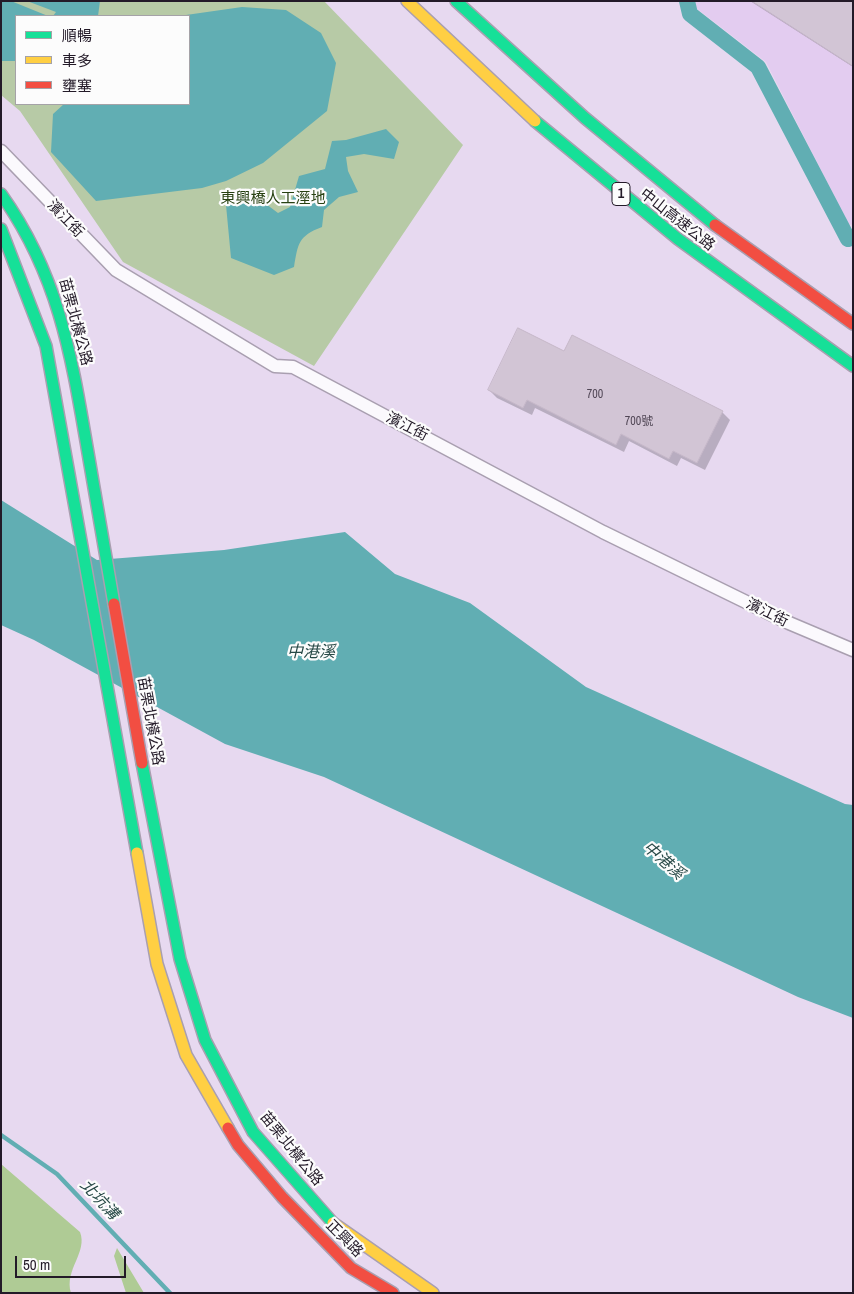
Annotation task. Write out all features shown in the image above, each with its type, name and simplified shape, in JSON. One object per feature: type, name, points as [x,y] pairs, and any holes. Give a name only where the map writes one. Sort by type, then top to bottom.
[{"type":"main road","name":"中山高速公路","points":[[407,1],[504,95],[600,178],[763,305],[853,366]]},
{"type":"main road","name":"中山高速公路","points":[[456,1],[543,82],[628,156],[720,230],[853,324]]},
{"type":"main road","name":"苗栗北橫公路","points":[[1,194],[16,215],[50,282],[71,355],[144,773],[178,950],[205,1040],[253,1132],[334,1225]]},
{"type":"main road","name":"正興路","points":[[1,229],[46,346],[157,964],[186,1055],[238,1145],[282,1197],[351,1268],[392,1293]]},
{"type":"main road","name":"正興路","points":[[334,1225],[425,1289],[434,1293]]},
{"type":"street","name":"濱江街","points":[[1,151],[116,270],[275,366],[292,367],[603,532],[789,623],[853,650]]},
{"type":"shaded area","points":[[691,1],[853,1],[853,224],[849,225],[766,62],[691,4]]},
{"type":"shaded area","points":[[1,1164],[80,1232],[82,1239],[81,1247],[71,1277],[71,1293],[1,1293]]},
{"type":"shaded area","points":[[117,1248],[144,1293],[126,1293],[114,1256]]},
{"type":"green space","name":"東興橋人工溼地","points":[[1,1],[324,1],[463,145],[314,366],[123,262],[20,111],[1,95]]},
{"type":"water","points":[[1,1],[11,1],[46,15],[15,15],[15,61],[1,61]]},
{"type":"water","points":[[27,1],[100,1],[98,15],[54,15],[56,12]]},
{"type":"water","points":[[242,7],[286,10],[321,33],[336,63],[327,111],[263,163],[226,181],[202,188],[96,201],[51,152],[53,114],[63,105],[190,105],[190,15],[186,15]]},
{"type":"water","points":[[386,129],[399,142],[394,159],[364,154],[346,157],[348,171],[358,192],[339,197],[324,210],[322,227],[308,234],[300,242],[294,267],[274,275],[231,258],[226,205],[254,195],[278,213],[290,207],[299,176],[325,169],[332,141],[346,140]]},
{"type":"water","name":"中港溪","points":[[1,500],[97,560],[224,550],[345,532],[395,574],[470,603],[586,687],[845,804],[853,805],[853,1018],[798,997],[324,777],[225,744],[34,640],[1,625]]},
{"type":"building","points":[[752,1],[853,1],[853,66]]},
{"type":"building","points":[[518,328],[564,351],[572,335],[723,411],[697,463],[673,451],[669,459],[621,434],[616,445],[527,400],[523,408],[488,390]]},
{"type":"waterway","points":[[687,1],[690,14],[758,67],[848,239],[853,237]]},
{"type":"waterway","name":"北坑溝","points":[[1,1135],[57,1174],[170,1293]]},
{"type":"traffic: fast","points":[[456,1],[585,118],[715,225]]},
{"type":"traffic: fast","points":[[535,121],[678,239],[853,366]]},
{"type":"traffic: fast","points":[[1,194],[36,254],[49,284],[68,347],[114,604]]},
{"type":"traffic: fast","points":[[1,229],[46,346],[137,853]]},
{"type":"traffic: fast","points":[[142,763],[180,959],[205,1040],[253,1132],[333,1223]]},
{"type":"traffic: slow","points":[[407,1],[535,121]]},
{"type":"traffic: slow","points":[[137,853],[157,964],[186,1055],[228,1128]]},
{"type":"traffic: slow","points":[[333,1223],[433,1293]]},
{"type":"traffic: jam","points":[[715,225],[853,324]]},
{"type":"traffic: jam","points":[[114,604],[142,763]]},
{"type":"traffic: jam","points":[[228,1128],[238,1145],[282,1197],[351,1268],[393,1293]]}]
